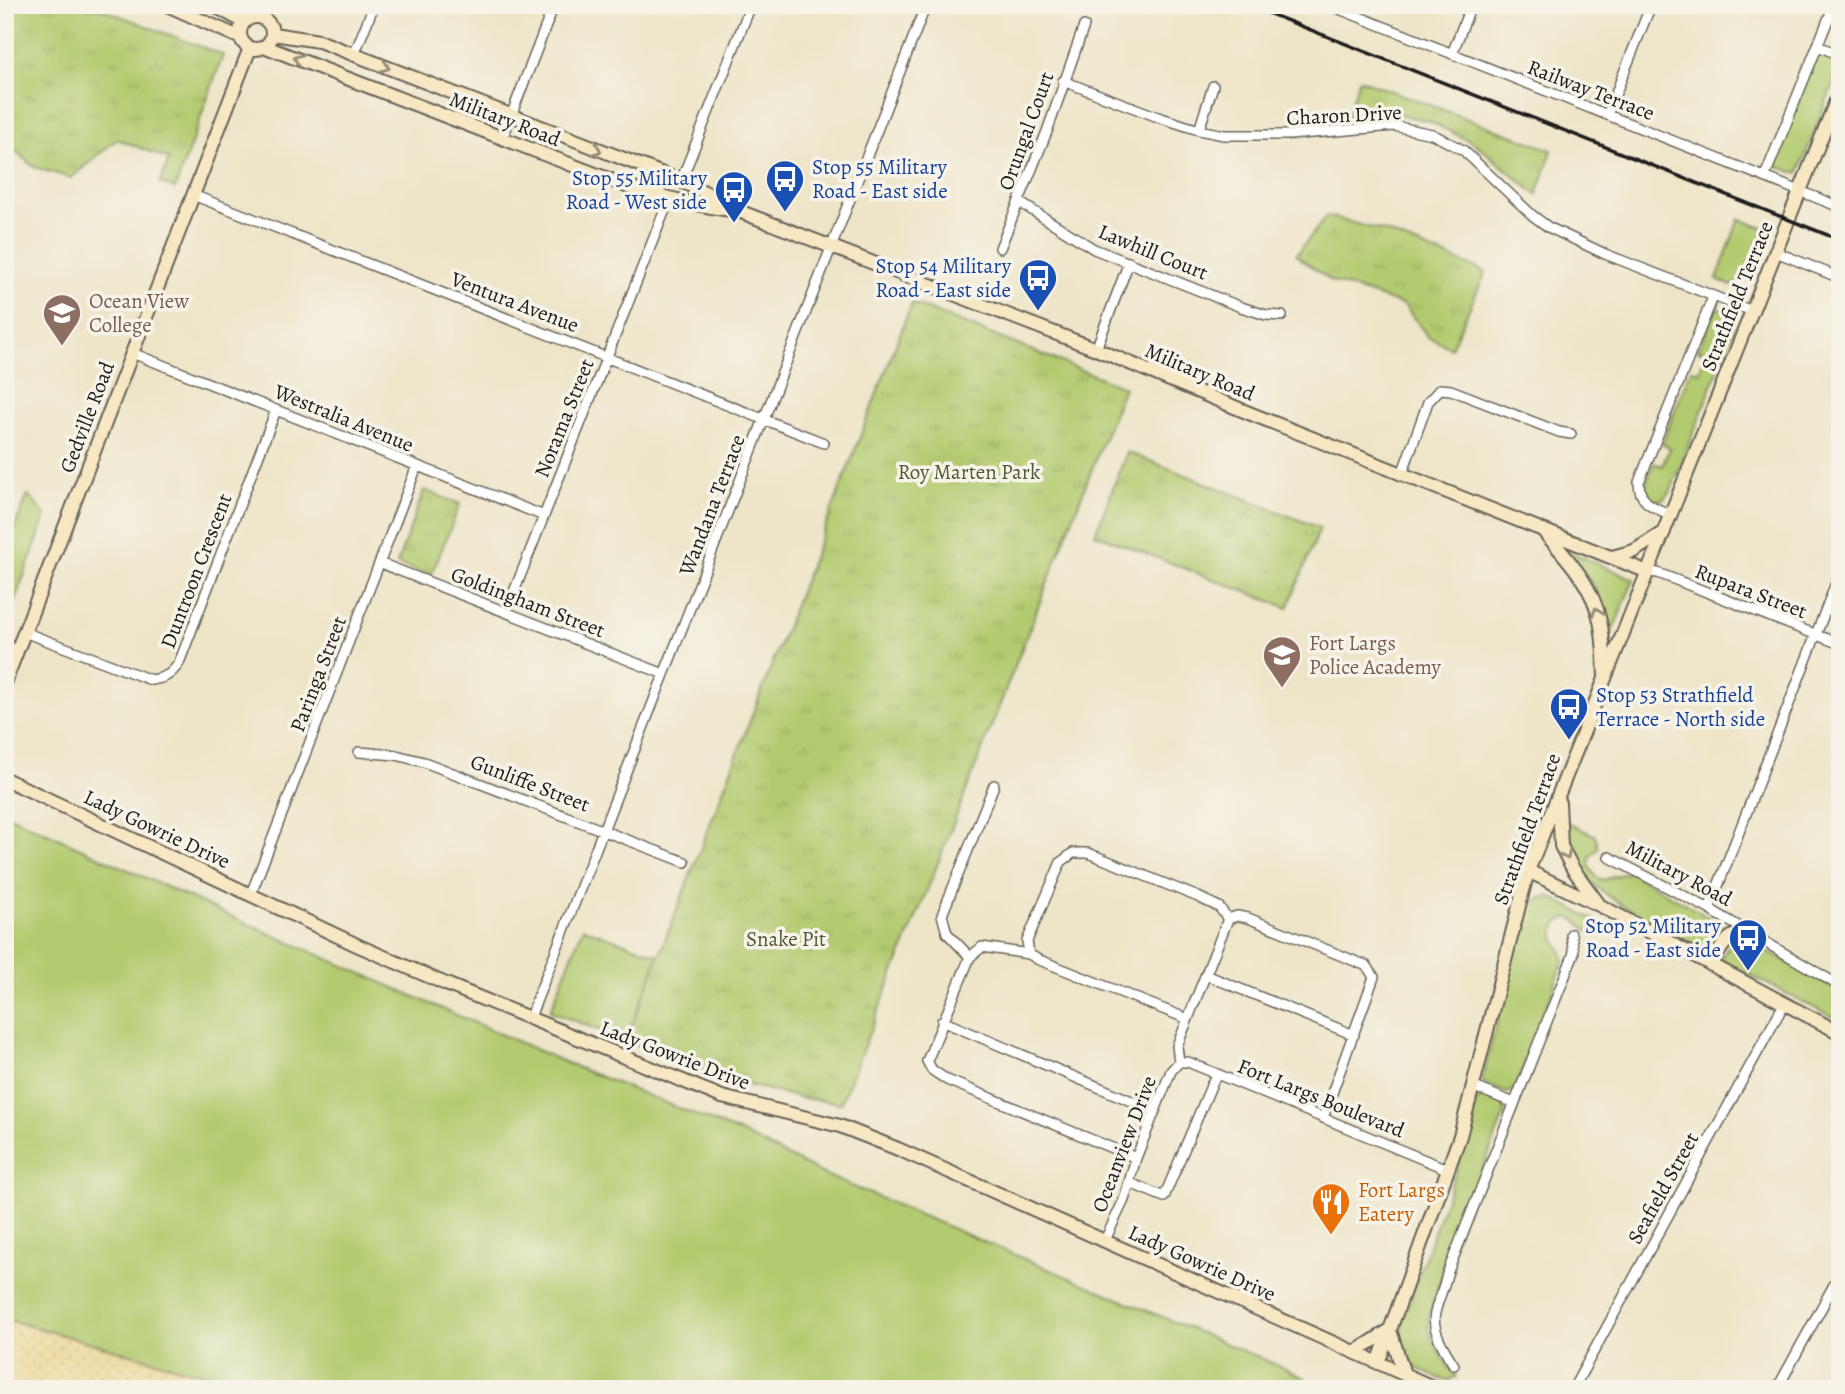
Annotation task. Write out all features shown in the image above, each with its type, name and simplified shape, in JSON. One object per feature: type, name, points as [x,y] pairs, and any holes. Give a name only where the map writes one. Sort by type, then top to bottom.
[{"type":"main road","points":[[167,5],[240,38],[250,48],[261,49],[266,47],[273,34],[264,11],[244,22],[240,38]]},
{"type":"main road","points":[[213,5],[244,22]]},
{"type":"main road","name":"Military Road","points":[[273,34],[319,41],[681,181],[736,210],[1096,349],[1248,413],[1648,572]]},
{"type":"main road","name":"Military Road","points":[[266,47],[642,192],[711,208],[736,210]]},
{"type":"main road","name":"Gedville Road","points":[[5,681],[250,48]]},
{"type":"main road","name":"Strathfield Terrace","points":[[1378,1363],[1460,1136],[1528,871],[1840,91]]},
{"type":"main road","points":[[1541,529],[1576,570],[1594,603],[1601,621],[1605,680]]},
{"type":"main road","points":[[1612,557],[1634,551],[1664,532]]},
{"type":"main road","name":"Lady Gowrie Drive","points":[[5,779],[359,946],[722,1097],[840,1126],[898,1149],[1437,1389]]},
{"type":"main road","points":[[1559,796],[1561,846],[1573,869],[1599,905]]},
{"type":"main road","points":[[1528,871],[1599,905],[1840,1033]]},
{"type":"main road","points":[[1711,965],[1723,944],[1731,937],[1741,933],[1752,935]]},
{"type":"main road","points":[[1355,1352],[1390,1330],[1404,1374]]},
{"type":"street","points":[[354,55],[374,5]]},
{"type":"street","points":[[502,139],[554,5]]},
{"type":"street","points":[[681,181],[751,5]]},
{"type":"street","name":"Wandana Terrace","points":[[530,1017],[926,5]]},
{"type":"street","name":"Railway Terrace","points":[[1329,5],[1840,208]]},
{"type":"street","points":[[1452,54],[1471,5]]},
{"type":"street","points":[[1607,115],[1651,5]]},
{"type":"street","points":[[1765,176],[1834,5]]},
{"type":"street","name":"Orungal Court","points":[[1000,248],[1048,129],[1084,26]]},
{"type":"street","points":[[1818,46],[1840,55]]},
{"type":"street","name":"Charon Drive","points":[[1063,81],[1199,130],[1244,137],[1394,126],[1423,131],[1463,150],[1548,227],[1605,254],[1752,311]]},
{"type":"street","points":[[1199,130],[1213,86]]},
{"type":"street","name":"Ventura Avenue","points":[[193,195],[824,443]]},
{"type":"street","name":"Norama Street","points":[[506,612],[670,197]]},
{"type":"street","name":"Lawhill Court","points":[[1019,202],[1094,249],[1241,307],[1266,315],[1282,316]]},
{"type":"street","points":[[1776,252],[1840,278]]},
{"type":"street","points":[[1096,349],[1129,262]]},
{"type":"street","name":"Strathfield Terrace","points":[[1671,515],[1644,502],[1639,492],[1639,482],[1713,297]]},
{"type":"street","name":"Westralia Avenue","points":[[132,353],[544,516]]},
{"type":"street","points":[[1402,474],[1428,402],[1440,389],[1451,390],[1559,432],[1571,433]]},
{"type":"street","name":"Duntroon Crescent","points":[[24,632],[151,680],[164,678],[173,672],[179,663],[276,410]]},
{"type":"street","name":"Paringa Street","points":[[251,894],[417,466]]},
{"type":"street","name":"Goldingham Street","points":[[380,563],[664,674]]},
{"type":"street","name":"Rupara Street","points":[[1648,572],[1661,574],[1840,644]]},
{"type":"street","points":[[1709,909],[1840,573]]},
{"type":"street","name":"Gunliffe Street","points":[[359,752],[397,755],[424,762],[685,862]]},
{"type":"street","points":[[970,957],[947,933],[942,915],[994,785]]},
{"type":"street","points":[[1029,954],[1027,941],[1061,862],[1073,853],[1088,853],[1198,897],[1219,907],[1228,919]]},
{"type":"street","name":"Military Road","points":[[1609,857],[1709,909],[1840,986]]},
{"type":"street","points":[[1228,919],[1237,916],[1248,918],[1367,966],[1374,977],[1323,1118]]},
{"type":"street","points":[[1179,1062],[1177,1045],[1228,919]]},
{"type":"street","points":[[1454,1365],[1436,1330],[1434,1315],[1447,1274],[1574,953],[1571,934]]},
{"type":"street","points":[[1136,1158],[947,1080],[932,1070],[927,1060],[970,957],[982,947],[1029,954],[1188,1019]]},
{"type":"street","points":[[1206,975],[1354,1035]]},
{"type":"street","name":"Seafield Street","points":[[1573,1389],[1784,1004]]},
{"type":"street","points":[[942,1021],[1155,1111]]},
{"type":"street","name":"Oceanview Drive","points":[[1105,1241],[1130,1183],[1136,1158],[1171,1071],[1179,1062]]},
{"type":"street","name":"Fort Largs Boulevard","points":[[1179,1062],[1188,1062],[1449,1170]]},
{"type":"street","points":[[1130,1183],[1164,1197],[1216,1074]]},
{"type":"street","points":[[1472,1086],[1514,1103]]},
{"type":"street","points":[[1777,1389],[1840,1274]]},
{"type":"green space","points":[[5,5],[91,5],[223,55],[175,189],[160,183],[169,159],[117,139],[71,178],[34,167],[5,142]]},
{"type":"green space","points":[[1815,53],[1840,62],[1840,66],[1798,174],[1771,164]]},
{"type":"green space","points":[[1359,79],[1552,150],[1537,195],[1476,144],[1429,121],[1384,111],[1347,118]]},
{"type":"green space","points":[[1327,216],[1383,231],[1486,272],[1451,348],[1428,337],[1404,305],[1331,281],[1296,255]]},
{"type":"green space","points":[[1739,219],[1772,231],[1756,274],[1731,286],[1717,279]]},
{"type":"green space","name":"Roy Marten Park","points":[[912,303],[1124,387],[841,1103],[801,1098],[720,1078],[626,1041]]},
{"type":"green space","points":[[1717,308],[1732,314],[1734,329],[1670,493],[1662,500],[1652,501],[1644,494],[1644,487],[1654,463],[1662,466],[1670,448],[1662,444],[1691,369],[1699,372],[1706,354],[1698,350]]},
{"type":"green space","points":[[1127,452],[1320,528],[1288,608],[1095,534]]},
{"type":"green space","points":[[424,490],[460,504],[431,576],[397,564]]},
{"type":"green space","points":[[28,495],[46,516],[5,627],[5,551]]},
{"type":"green space","points":[[1563,549],[1634,579],[1608,642],[1596,590]]},
{"type":"green space","points":[[5,814],[232,917],[571,1065],[743,1134],[825,1175],[1281,1367],[1305,1378],[1303,1389],[255,1389],[5,1319]]},
{"type":"green space","points":[[1563,820],[1596,836],[1598,848],[1590,857],[1589,866],[1597,878],[1603,880],[1629,872],[1731,930],[1707,952],[1624,906],[1603,892],[1571,860],[1563,839]]},
{"type":"green space","points":[[1550,897],[1597,921],[1592,934],[1571,918],[1556,925],[1555,935],[1564,961],[1514,1090],[1507,1093],[1485,1084],[1482,1079],[1525,913],[1532,902]]},
{"type":"green space","points":[[583,928],[659,955],[626,1041],[550,1011]]},
{"type":"green space","points":[[1738,940],[1752,942],[1840,992],[1840,1016],[1832,1017],[1723,961],[1722,957],[1730,943]]},
{"type":"green space","points":[[1482,1096],[1503,1103],[1505,1113],[1443,1268],[1429,1317],[1433,1341],[1456,1377],[1446,1381],[1408,1362],[1402,1347],[1402,1321],[1455,1174],[1477,1101]]},
{"type":"sand","points":[[5,1319],[255,1389],[5,1389]]},
{"type":"railway","points":[[1248,5],[1840,240]]},
{"type":"place","name":"Stop 55 Military Road - East side","points":[[785,213]]},
{"type":"place","name":"Stop 55 Military Road - West side","points":[[734,224]]},
{"type":"place","name":"Stop 54 Military Road - East side","points":[[1038,312]]},
{"type":"place","name":"Ocean View College","points":[[62,347]]},
{"type":"place","name":"Fort Largs Police Academy","points":[[1282,689]]},
{"type":"place","name":"Stop 53 Strathfield Terrace - North side","points":[[1569,741]]},
{"type":"place","name":"Stop 52 Military Road - East side","points":[[1748,972]]},
{"type":"place","name":"Fort Largs Eatery","points":[[1331,1236]]},
{"type":"park label","name":"Snake Pit","points":[[786,939]]}]
